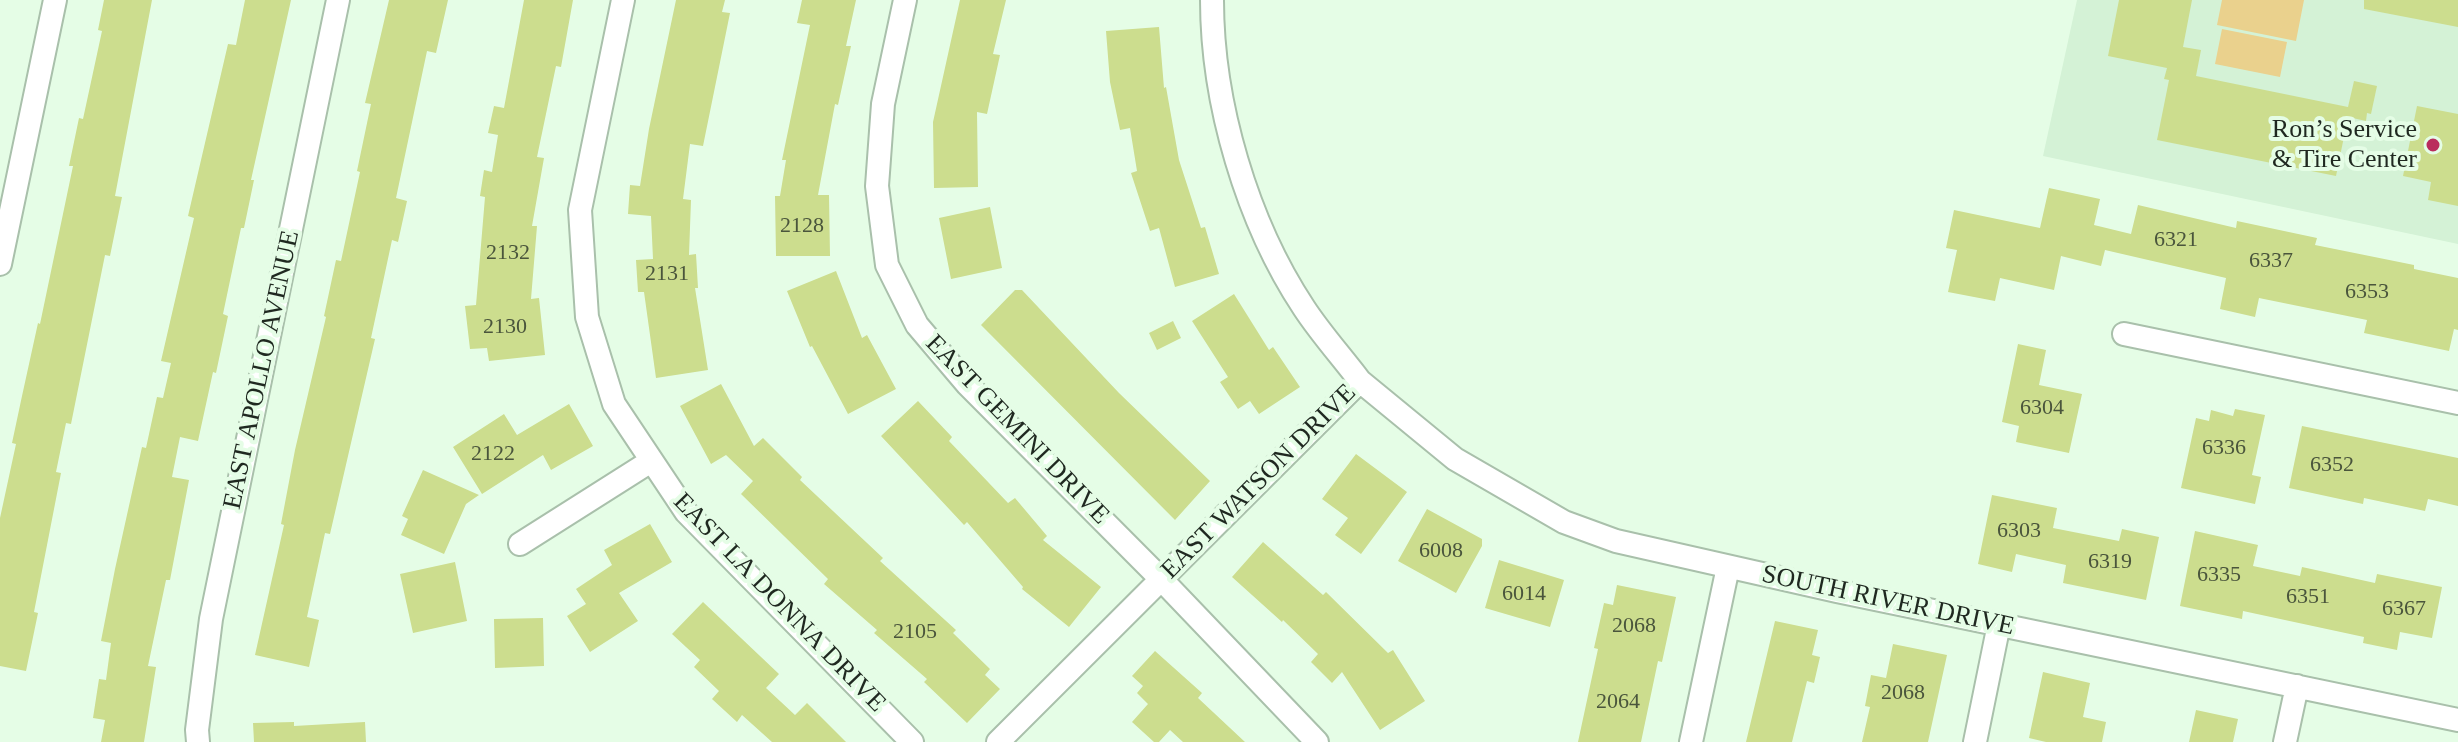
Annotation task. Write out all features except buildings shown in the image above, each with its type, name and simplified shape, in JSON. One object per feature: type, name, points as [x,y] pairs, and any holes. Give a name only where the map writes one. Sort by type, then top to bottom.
[{"type":"street","points":[[0,264],[55,0]]},
{"type":"street","name":"EAST APOLLO AVENUE","points":[[198,742],[211,619],[338,0]]},
{"type":"street","name":"EAST LA DONNA DRIVE","points":[[623,0],[580,210],[587,317],[614,404],[686,512],[912,742]]},
{"type":"street","name":"EAST GEMINI DRIVE","points":[[905,0],[883,104],[877,186],[887,265],[917,325],[967,384],[1162,580],[1317,742]]},
{"type":"street","name":"EAST WATSON DRIVE","points":[[998,742],[1360,381],[1304,307],[1261,228],[1234,152],[1215,66],[1212,0]]},
{"type":"street","points":[[2124,334],[2458,403]]},
{"type":"street","name":"SOUTH RIVER DRIVE","points":[[1360,381],[1455,459],[1564,522],[1616,541],[2458,720]]},
{"type":"street","points":[[520,544],[651,461]]},
{"type":"street","points":[[1691,742],[1728,567]]},
{"type":"street","points":[[1975,742],[1999,624]]},
{"type":"street","points":[[2285,742],[2297,686]]},
{"type":"shaded area","points":[[2077,0],[2458,0],[2458,244],[2043,156]]},
{"type":"shaded area","points":[[2222,0],[2304,0],[2296,41],[2217,25]]},
{"type":"shaded area","points":[[2222,29],[2287,42],[2280,77],[2215,64]]},
{"type":"place","name":"Ron’s Service & Tire Center","points":[[2433,145]]}]
